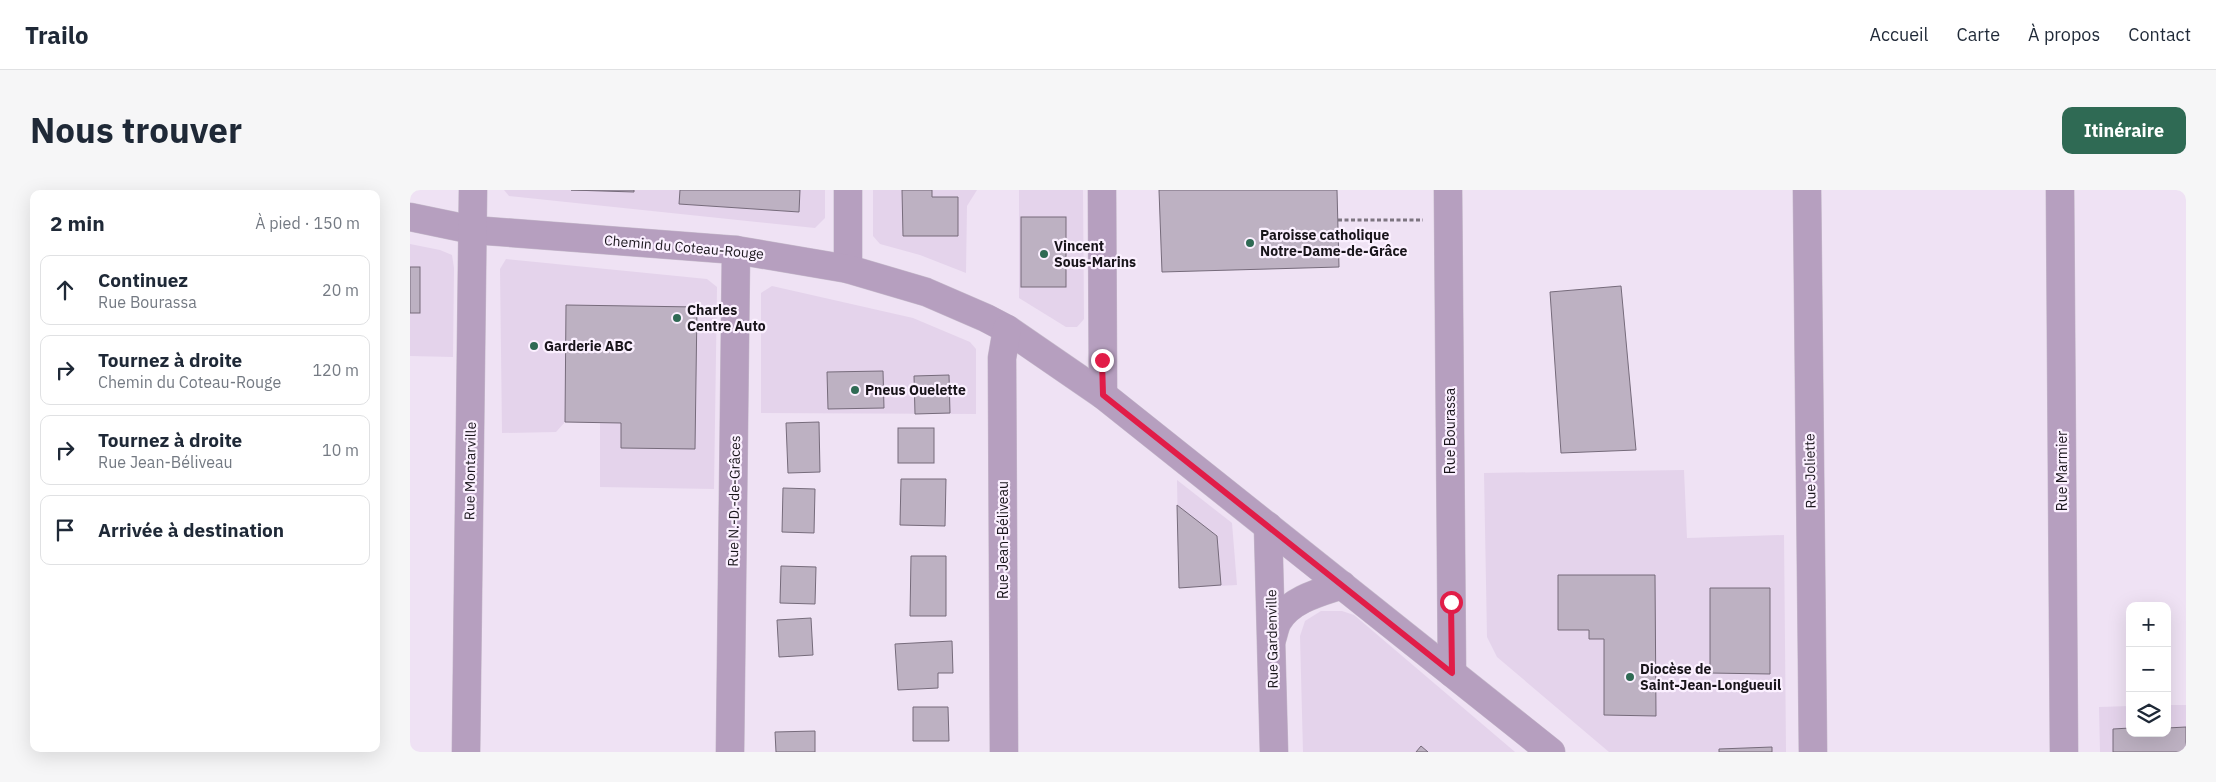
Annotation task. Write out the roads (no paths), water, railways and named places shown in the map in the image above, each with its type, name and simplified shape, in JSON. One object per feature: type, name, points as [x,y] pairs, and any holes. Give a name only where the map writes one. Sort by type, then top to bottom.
[{"type":"street","name":"Rue Montarville","points":[[466,752],[473,190]]},
{"type":"street","points":[[848,190],[848,269]]},
{"type":"street","points":[[1102,190],[1103,395]]},
{"type":"street","name":"Rue Bourassa","points":[[1448,190],[1452,673]]},
{"type":"street","name":"Rue Joliette","points":[[1807,190],[1813,752]]},
{"type":"street","name":"Rue Marmier","points":[[2060,190],[2064,752]]},
{"type":"street","name":"Chemin du Coteau-Rouge","points":[[410,217],[473,230],[736,250],[848,269],[926,292],[1007,329],[1103,395],[1452,673],[1544,749]]},
{"type":"street","name":"Rue N.-D.-de-Grâces","points":[[730,752],[736,250]]},
{"type":"street","name":"Rue Jean-Béliveau","points":[[1004,752],[1002,358],[1007,329]]},
{"type":"street","name":"Rue Gardenville","points":[[1268,526],[1274,752]]},
{"type":"street","points":[[1272,639],[1278,620],[1295,604],[1310,596],[1342,585]]},
{"type":"place","name":"Paroisse catholique Notre-Dame-de-Grâce","points":[[1250,243]]},
{"type":"place","name":"Vincent Sous-Marins","points":[[1044,254]]},
{"type":"place","name":"Charles Centre Auto","points":[[677,318]]},
{"type":"place","name":"Garderie ABC","points":[[534,346]]},
{"type":"place","name":"Pneus Ouelette","points":[[855,390]]},
{"type":"place","name":"Diocèse de Saint-Jean-Longueuil","points":[[1630,677]]}]
